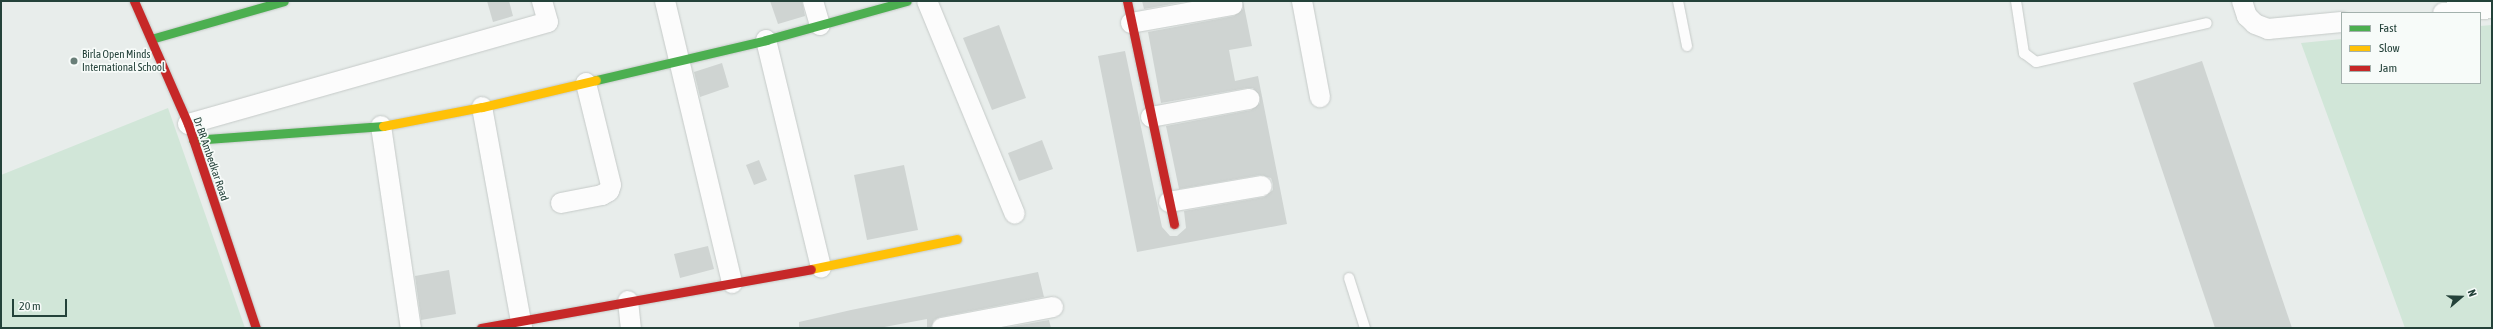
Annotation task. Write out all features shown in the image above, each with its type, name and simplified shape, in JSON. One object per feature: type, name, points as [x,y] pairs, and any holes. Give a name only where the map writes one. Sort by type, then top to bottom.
[{"type":"street","name":"Dr BR Ambedkar Road","points":[[134,1],[190,132],[256,328]]},
{"type":"street","points":[[151,39],[284,1]]},
{"type":"street","points":[[190,132],[548,22],[542,1]]},
{"type":"street","points":[[665,1],[681,60],[732,282]]},
{"type":"street","points":[[813,1],[820,25]]},
{"type":"street","points":[[190,132],[381,126],[482,107],[586,83],[766,40],[907,1]]},
{"type":"street","points":[[927,1],[1014,214]]},
{"type":"street","points":[[1127,1],[1174,224]]},
{"type":"street","points":[[1302,1],[1320,98]]},
{"type":"street","points":[[2242,1],[2247,16],[2255,24],[2268,29],[2341,22]]},
{"type":"street","points":[[1132,23],[1232,5]]},
{"type":"street","points":[[2453,12],[2492,8]]},
{"type":"street","points":[[766,40],[821,267]]},
{"type":"street","points":[[561,203],[602,194],[609,191],[611,185],[586,83]]},
{"type":"street","points":[[1151,117],[1249,99]]},
{"type":"street","points":[[482,107],[522,324]]},
{"type":"street","points":[[381,126],[411,328]]},
{"type":"street","points":[[1169,202],[1262,186]]},
{"type":"street","points":[[480,328],[522,324],[628,301],[821,267],[957,239]]},
{"type":"street","points":[[628,301],[631,328]]},
{"type":"street","points":[[942,328],[1053,307]]},
{"type":"lane","points":[[1678,1],[1687,46]]},
{"type":"lane","points":[[2016,1],[2024,53],[2036,62],[2207,23]]},
{"type":"lane","points":[[1349,278],[1365,328]]},
{"type":"green space","points":[[2492,25],[2492,328],[2405,328],[2301,43],[2341,39],[2341,84],[2481,84],[2481,26]]},
{"type":"green space","points":[[168,108],[245,328],[1,328],[1,175]]},
{"type":"building","points":[[487,1],[509,1],[513,16],[493,22]]},
{"type":"building","points":[[770,1],[802,1],[805,16],[778,24]]},
{"type":"building","points":[[1142,1],[1189,1],[1144,9]]},
{"type":"building","points":[[1243,1],[1252,46],[1229,50],[1235,81],[1258,76],[1287,224],[1137,252],[1098,56],[1125,51],[1162,227],[1170,236],[1177,236],[1186,228],[1184,211],[1264,197],[1273,190],[1273,184],[1271,178],[1260,175],[1179,189],[1166,126],[1251,110],[1260,103],[1260,97],[1253,88],[1247,88],[1161,103],[1148,32],[1234,16],[1243,9]]},
{"type":"building","points":[[999,25],[1026,98],[992,110],[963,38]]},
{"type":"building","points":[[2202,61],[2292,328],[2215,328],[2133,83]]},
{"type":"building","points":[[722,63],[729,87],[700,97],[694,72]]},
{"type":"building","points":[[1042,140],[1053,169],[1019,181],[1008,153]]},
{"type":"building","points":[[759,160],[767,180],[754,185],[746,165]]},
{"type":"building","points":[[904,165],[918,230],[867,240],[854,175]]},
{"type":"building","points":[[708,246],[714,269],[680,278],[674,254]]},
{"type":"building","points":[[449,270],[456,314],[421,320],[415,276]]},
{"type":"building","points":[[1038,272],[1044,297],[940,317],[934,320],[931,328],[927,328],[927,319],[879,328],[799,328],[799,322]]},
{"type":"building","points":[[1049,320],[1051,328],[1004,328]]},
{"type":"traffic: fast","points":[[151,39],[284,1]]},
{"type":"traffic: fast","points":[[596,80],[766,40],[907,1]]},
{"type":"traffic: fast","points":[[193,140],[383,126]]},
{"type":"traffic: slow","points":[[383,126],[482,107],[596,80]]},
{"type":"traffic: slow","points":[[811,269],[957,239]]},
{"type":"traffic: jam","points":[[134,1],[188,124],[256,328]]},
{"type":"traffic: jam","points":[[1127,1],[1174,224]]},
{"type":"traffic: jam","points":[[481,328],[811,269]]},
{"type":"place","name":"Birla Open Minds International School","points":[[74,61]]}]
